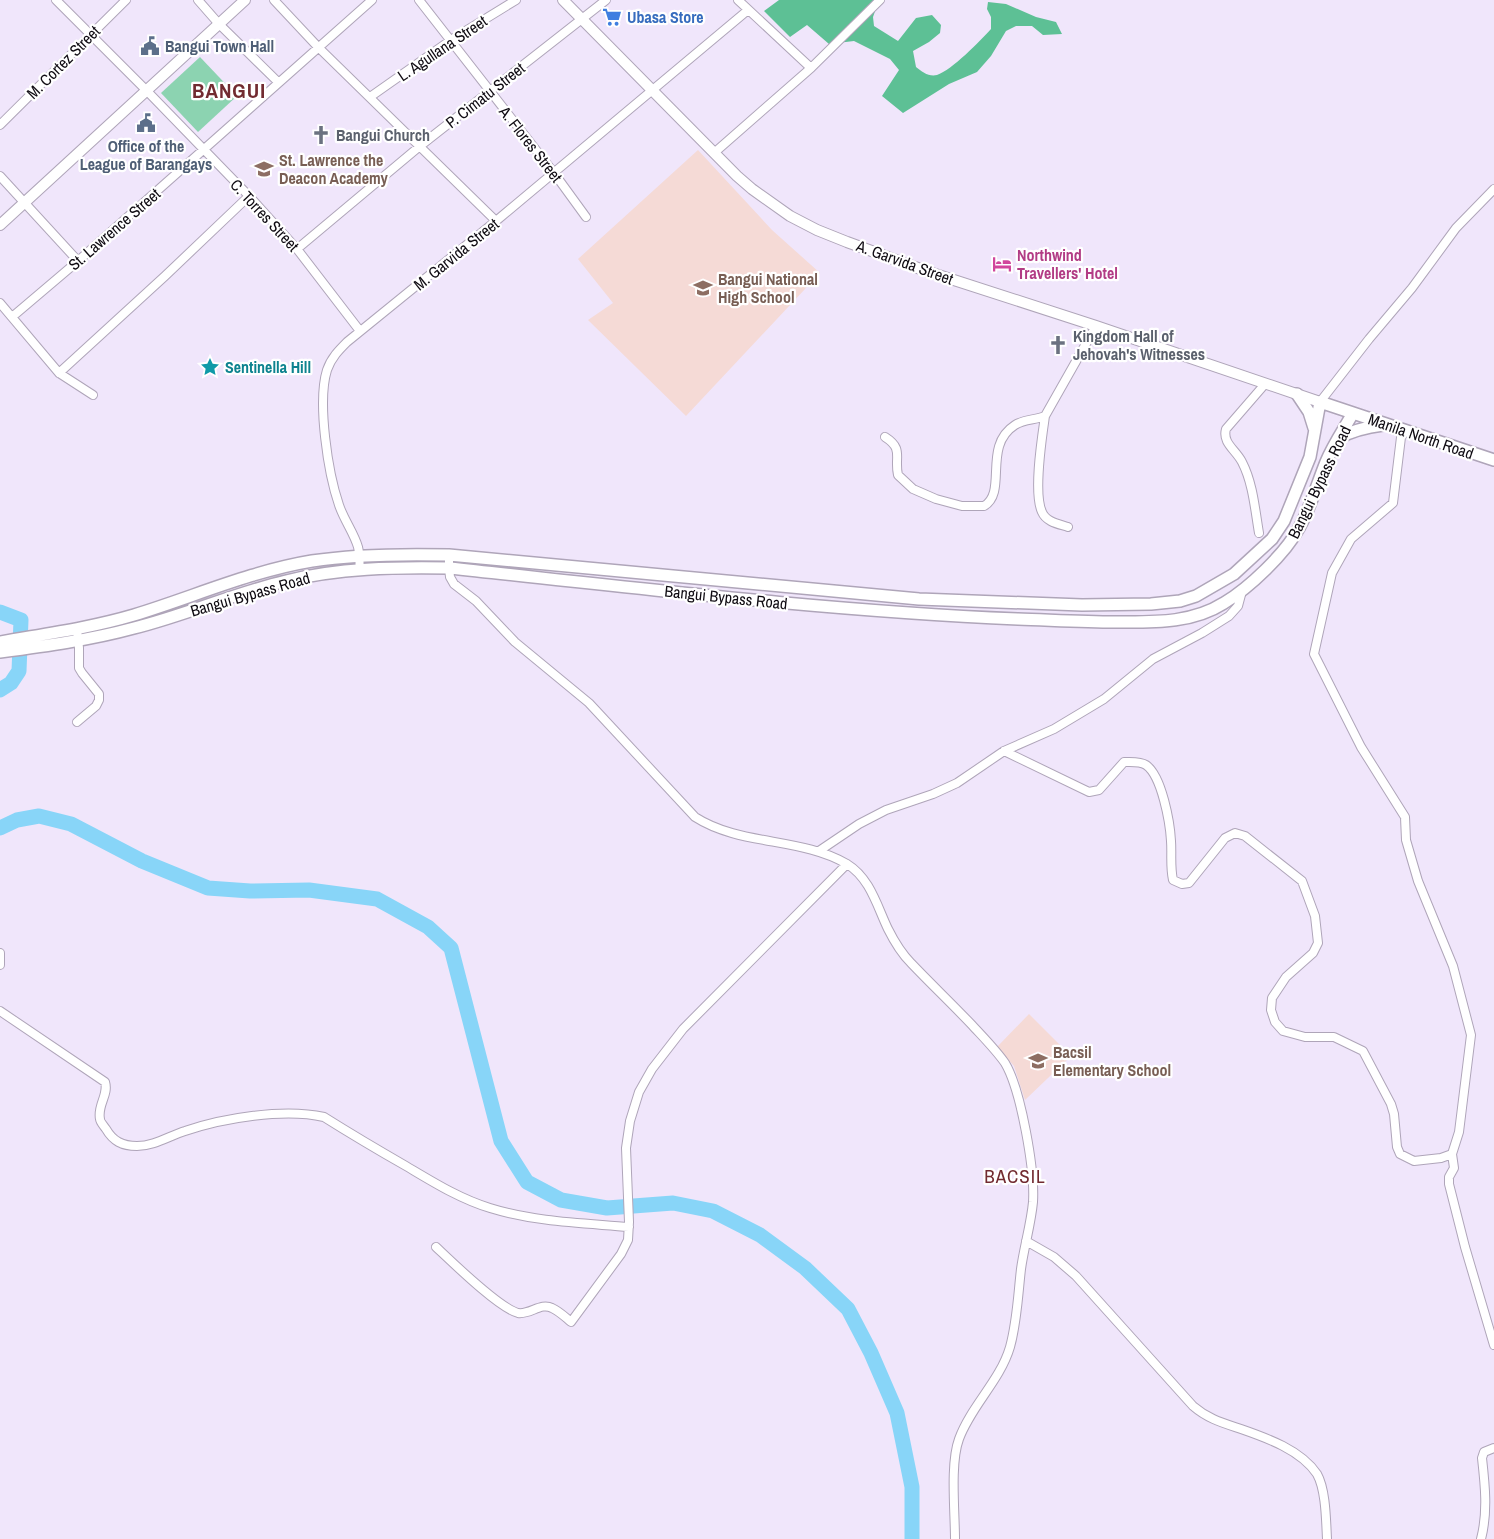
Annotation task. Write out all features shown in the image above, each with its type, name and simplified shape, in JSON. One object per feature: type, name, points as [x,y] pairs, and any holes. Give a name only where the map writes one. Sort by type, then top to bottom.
[{"type":"highway","points":[[1297,394],[1309,412],[1315,431]]},
{"type":"highway","name":"Manila North Road","points":[[1320,402],[1494,460]]},
{"type":"highway","name":"Bangui Bypass Road","points":[[78,635],[248,576],[312,561],[395,554],[449,555],[919,599],[1082,605],[1150,604],[1180,601],[1196,596],[1234,574],[1272,539],[1284,521],[1310,457],[1320,402]]},
{"type":"highway","name":"Bangui Bypass Road","points":[[0,652],[54,639],[136,628],[252,590],[315,575],[415,567],[449,568],[920,615],[1089,622],[1180,620],[1205,613],[1223,604],[1242,591],[1286,548],[1299,529],[1328,457],[1354,413]]},
{"type":"highway","points":[[1338,439],[1361,428],[1386,424]]},
{"type":"highway","points":[[1298,486],[1314,492]]},
{"type":"highway","name":"Bangui Bypass Road","points":[[0,642],[54,639]]},
{"type":"main road","points":[[0,225],[245,0]]},
{"type":"main road","name":"A. Garvida Street","points":[[563,0],[752,190],[790,216],[816,230],[926,271],[1320,402]]},
{"type":"street","name":"C. Torres Street","points":[[56,0],[249,196],[297,249],[360,331]]},
{"type":"street","name":"M. Cortez Street","points":[[0,125],[126,0]]},
{"type":"street","points":[[198,0],[219,24],[278,82]]},
{"type":"street","points":[[274,0],[318,47],[496,221]]},
{"type":"street","name":"St. Lawrence Street","points":[[12,317],[78,261],[372,0]]},
{"type":"street","name":"A. Flores Street","points":[[419,0],[586,217]]},
{"type":"street","name":"L. Agullana Street","points":[[370,97],[451,40],[516,0]]},
{"type":"street","name":"P. Cimatu Street","points":[[297,249],[420,146],[606,0]]},
{"type":"street","points":[[738,0],[811,68]]},
{"type":"street","points":[[714,153],[811,68],[880,0]]},
{"type":"street","name":"M. Garvida Street","points":[[360,570],[358,547],[339,507],[334,487],[325,426],[324,402],[326,379],[330,362],[336,352],[554,173],[748,10]]},
{"type":"street","points":[[0,176],[78,261]]},
{"type":"street","points":[[1320,402],[1368,339],[1412,288],[1456,228],[1494,188]]},
{"type":"street","points":[[59,373],[249,196]]},
{"type":"street","points":[[0,303],[59,373],[93,395]]},
{"type":"street","points":[[1068,526],[1051,520],[1041,512],[1039,491],[1040,451],[1045,416],[1096,326]]},
{"type":"street","points":[[1259,534],[1248,480],[1242,461],[1226,441],[1224,435],[1226,429],[1237,415],[1265,384]]},
{"type":"street","points":[[885,437],[897,447],[898,475],[914,488],[950,504],[984,506],[988,504],[991,498],[995,483],[997,450],[1003,436],[1015,425],[1045,416]]},
{"type":"street","points":[[1402,429],[1393,502],[1351,540],[1332,573],[1314,654],[1361,747],[1405,817],[1406,840],[1418,881],[1453,966],[1471,1035],[1459,1132],[1452,1154],[1454,1168],[1449,1177],[1449,1184],[1465,1247],[1494,1345]]},
{"type":"street","points":[[449,555],[450,577],[454,584],[476,601],[515,642],[589,703],[695,817],[715,827],[758,839],[819,851],[847,864],[857,871],[867,884],[888,930],[909,962],[983,1036],[1011,1073],[1023,1124],[1032,1183],[1033,1203],[1010,1347],[1001,1367],[959,1439],[954,1468],[955,1539]]},
{"type":"street","points":[[819,851],[859,824],[886,810],[957,784],[1004,751],[1054,729],[1104,699],[1153,659],[1218,624],[1238,606],[1242,591]]},
{"type":"street","points":[[77,722],[96,706],[99,700],[99,694],[79,668],[78,635]]},
{"type":"street","points":[[1004,751],[1089,792],[1099,790],[1124,762],[1146,765],[1156,777],[1170,825],[1170,866],[1173,880],[1182,884],[1189,883],[1226,838],[1234,833],[1245,836],[1302,881],[1315,916],[1318,943],[1313,953],[1286,977],[1272,998],[1271,1010],[1275,1022],[1283,1031],[1305,1036],[1334,1037],[1363,1051],[1394,1114],[1397,1147],[1400,1154],[1414,1161],[1441,1158],[1452,1154]]},
{"type":"street","points":[[436,1247],[465,1275],[513,1311],[525,1313],[548,1306],[571,1322],[621,1254],[628,1240],[626,1148],[630,1122],[639,1092],[652,1069],[683,1029],[847,864]]},
{"type":"street","points":[[0,953],[0,965]]},
{"type":"street","points":[[0,1011],[105,1082],[107,1087],[100,1104],[100,1120],[112,1138],[119,1142],[137,1146],[152,1143],[186,1130],[243,1117],[309,1114],[324,1117],[442,1188],[491,1208],[523,1216],[564,1222],[629,1224]]},
{"type":"street","points":[[1026,1241],[1054,1257],[1076,1276],[1193,1406],[1204,1415],[1283,1446],[1309,1465],[1317,1475],[1322,1488],[1326,1516],[1326,1539]]},
{"type":"street","points":[[1481,1539],[1484,1526],[1485,1498],[1482,1458],[1484,1452],[1494,1448]]},
{"type":"shaded area","name":"Bangui National High School","points":[[698,150],[772,230],[820,273],[686,416],[588,320],[613,303],[578,259]]},
{"type":"shaded area","name":"Bacsil Elementary School","points":[[1029,1014],[1071,1056],[1025,1100],[1014,1066],[997,1047]]},
{"type":"green space","points":[[779,0],[879,0],[873,17],[874,26],[898,41],[916,18],[932,15],[941,25],[940,33],[913,51],[916,67],[928,75],[937,75],[950,67],[966,55],[991,29],[991,17],[987,9],[988,2],[1006,4],[1036,17],[1056,22],[1062,34],[1043,35],[1032,26],[1016,26],[1006,31],[991,56],[977,72],[949,84],[903,113],[882,96],[899,70],[890,59],[854,41],[829,44],[807,25],[790,37],[764,11]]},
{"type":"green space","points":[[200,57],[237,96],[198,132],[161,93]]},
{"type":"waterway","points":[[0,612],[21,620],[19,671],[11,683],[0,690]]},
{"type":"waterway","points":[[0,828],[17,820],[39,816],[71,824],[142,861],[208,888],[250,891],[309,890],[377,899],[428,927],[451,948],[501,1141],[527,1182],[561,1200],[607,1208],[673,1203],[713,1211],[760,1235],[805,1268],[848,1309],[871,1353],[897,1413],[912,1487],[912,1539]]},
{"type":"place","name":"Ubasa Store","points":[[612,17]]},
{"type":"place","name":"Bangui Town Hall","points":[[150,46]]},
{"type":"place","name":"Office of the League of Barangays","points":[[146,123]]},
{"type":"place","name":"Bangui Church","points":[[321,135]]},
{"type":"place","name":"St. Lawrence the Deacon Academy","points":[[264,169]]},
{"type":"place","name":"Northwind Travellers' Hotel","points":[[1002,264]]},
{"type":"place","name":"Bangui National High School","points":[[703,288]]},
{"type":"place","name":"Kingdom Hall of Jehovah's Witnesses","points":[[1058,345]]},
{"type":"place","name":"Sentinella Hill","points":[[210,367]]},
{"type":"place","name":"Bacsil Elementary School","points":[[1038,1061]]},
{"type":"district","name":"BANGUI","points":[[229,91]]},
{"type":"district","name":"BACSIL","points":[[1015,1176]]}]
